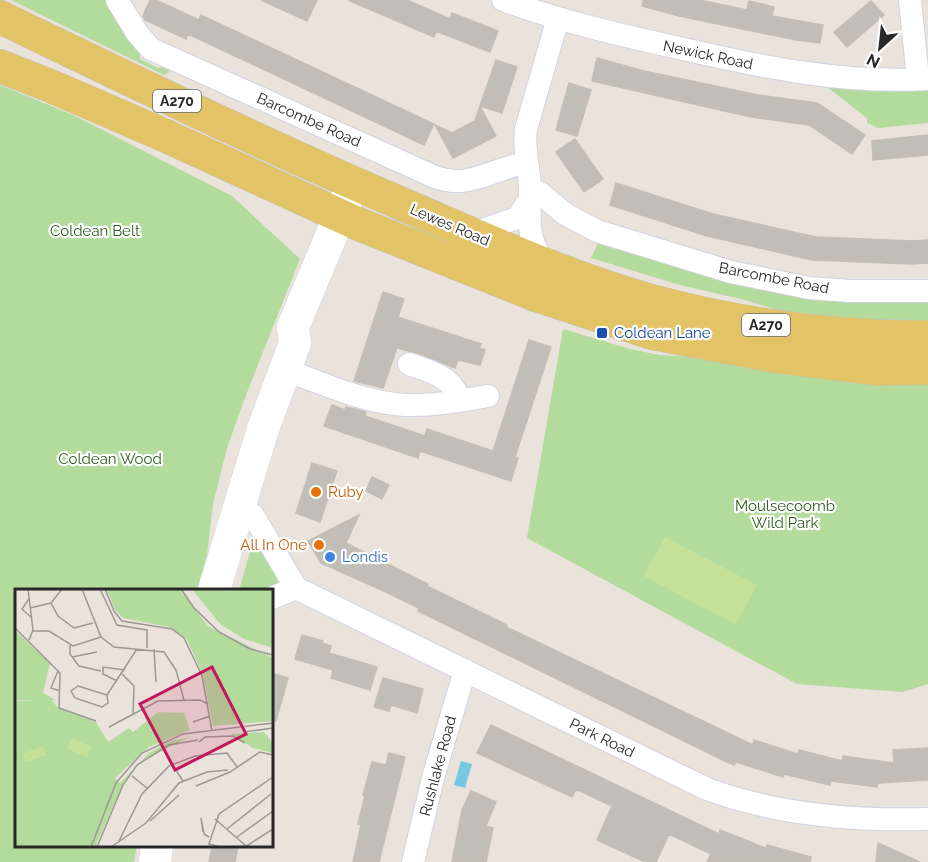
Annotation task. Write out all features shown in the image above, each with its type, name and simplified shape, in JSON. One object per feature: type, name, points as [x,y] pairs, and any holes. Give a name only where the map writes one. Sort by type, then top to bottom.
[{"type":"main road","name":"Lewes Road","points":[[0,17],[363,188],[551,267],[652,301],[777,328],[882,338],[928,337]]},
{"type":"main road","name":"A270","points":[[0,66],[155,131],[348,219],[533,294],[652,333],[773,356],[879,369],[928,368]]},
{"type":"main road","points":[[551,267],[549,287],[552,291],[580,305],[652,333]]},
{"type":"street","name":"Barcombe Road","points":[[117,0],[137,33],[151,49],[435,177],[452,182],[466,181],[526,164]]},
{"type":"street","name":"Newick Road","points":[[503,0],[558,18],[644,41],[746,64],[797,73],[847,78],[923,79],[910,0]]},
{"type":"street","points":[[551,267],[536,252],[532,241],[526,164],[526,129],[558,18]]},
{"type":"street","points":[[215,589],[263,429],[290,356],[307,334],[343,249],[348,219],[363,188]]},
{"type":"street","name":"Barcombe Road","points":[[529,195],[540,193],[565,214],[597,231],[731,272],[809,288],[850,291],[928,291]]},
{"type":"street","points":[[471,234],[516,218],[529,195]]},
{"type":"street","points":[[290,356],[340,389],[381,401],[402,405],[459,401],[488,396]]},
{"type":"street","points":[[409,364],[441,377],[455,389],[459,401]]},
{"type":"street","points":[[240,506],[254,515],[296,588],[273,598]]},
{"type":"street","name":"Park Road","points":[[296,588],[707,789],[732,798],[804,812],[852,818],[928,819]]},
{"type":"street","name":"Rushlake Road","points":[[413,862],[465,670]]},
{"type":"street","points":[[155,862],[157,847]]},
{"type":"green space","points":[[11,0],[110,0],[139,50],[140,59],[158,68],[164,66],[172,70],[164,75]]},
{"type":"green space","points":[[0,85],[73,115],[232,196],[300,259],[227,448],[213,504],[207,555],[197,589],[15,589],[15,847],[137,847],[134,862],[0,862]]},
{"type":"green space","points":[[827,87],[928,89],[928,123],[878,128],[867,123],[867,118]]},
{"type":"green space","points":[[600,239],[928,299],[928,325],[787,313],[745,300],[680,285],[591,258]]},
{"type":"green space","name":"Moulsecoomb Wild Park","points":[[563,329],[659,355],[698,357],[928,382],[928,684],[903,692],[797,684],[527,538]]},
{"type":"green space","points":[[256,532],[278,576],[277,583],[270,589],[239,589]]},
{"type":"green space","points":[[665,537],[757,585],[736,625],[644,576]]},
{"type":"water","points":[[461,761],[472,764],[465,788],[454,785]]},
{"type":"building","points":[[150,0],[156,0],[199,20],[201,15],[434,124],[424,145],[188,34],[186,39],[145,20],[143,16]]},
{"type":"building","points":[[261,0],[317,0],[307,21]]},
{"type":"building","points":[[348,0],[407,0],[450,19],[452,13],[498,31],[490,52],[436,31],[434,37]]},
{"type":"building","points":[[643,0],[700,0],[747,10],[749,1],[774,7],[772,16],[823,25],[820,43],[679,16],[642,6]]},
{"type":"building","points":[[871,1],[884,15],[847,47],[834,32]]},
{"type":"building","points":[[597,58],[644,71],[758,95],[817,103],[865,135],[852,154],[809,125],[751,117],[592,81]]},
{"type":"building","points":[[496,60],[517,67],[502,113],[480,106]]},
{"type":"building","points":[[569,83],[591,90],[577,136],[556,130]]},
{"type":"building","points":[[480,106],[496,136],[453,158],[435,125],[452,133],[475,121]]},
{"type":"building","points":[[928,135],[928,155],[873,160],[872,141]]},
{"type":"building","points":[[575,139],[603,179],[584,192],[556,152]]},
{"type":"building","points":[[616,183],[713,214],[816,237],[928,240],[928,263],[812,260],[707,236],[610,205]]},
{"type":"building","points":[[383,292],[404,299],[398,317],[481,344],[479,348],[485,350],[480,365],[458,360],[455,368],[421,354],[397,348],[383,388],[354,381]]},
{"type":"building","points":[[529,340],[551,347],[515,457],[518,458],[511,481],[420,451],[418,458],[324,426],[332,405],[345,410],[346,407],[366,412],[365,416],[425,436],[427,429],[493,451]]},
{"type":"building","name":"Ruby","points":[[312,463],[337,471],[320,522],[296,513]]},
{"type":"building","points":[[372,477],[389,485],[382,499],[366,491]]},
{"type":"building","points":[[359,515],[346,543],[507,625],[506,627],[753,745],[754,740],[798,754],[799,750],[842,761],[843,756],[894,763],[893,750],[928,748],[928,780],[878,783],[877,787],[831,781],[830,785],[784,774],[783,777],[736,762],[734,765],[727,762],[418,611],[419,608],[321,563],[308,541]]},
{"type":"building","points":[[302,635],[323,641],[322,643],[331,646],[329,653],[377,667],[370,690],[331,678],[333,670],[295,659]]},
{"type":"building","points":[[273,673],[288,678],[276,721],[273,721]]},
{"type":"building","points":[[383,678],[423,689],[417,713],[391,705],[389,711],[374,707]]},
{"type":"building","points":[[491,725],[719,834],[720,830],[766,848],[767,845],[811,857],[810,862],[707,862],[711,854],[669,834],[656,862],[645,862],[597,840],[612,806],[576,789],[572,797],[477,753]]},
{"type":"building","points":[[389,753],[405,757],[379,862],[353,862],[361,825],[358,824],[365,796],[363,795],[372,762],[386,765]]},
{"type":"building","points":[[471,791],[496,802],[486,826],[493,828],[486,862],[452,862],[462,810]]},
{"type":"building","points":[[878,843],[920,862],[876,862]]},
{"type":"building","points":[[212,847],[238,847],[235,862],[209,862]]},
{"type":"place","name":"Coldean Lane","points":[[602,333]]},
{"type":"place","name":"Ruby","points":[[316,492]]},
{"type":"place","name":"All In One","points":[[319,545]]},
{"type":"place","name":"Londis","points":[[330,557]]},
{"type":"park label","name":"Coldean Belt","points":[[95,231]]},
{"type":"park label","name":"Coldean Wood","points":[[110,459]]}]
